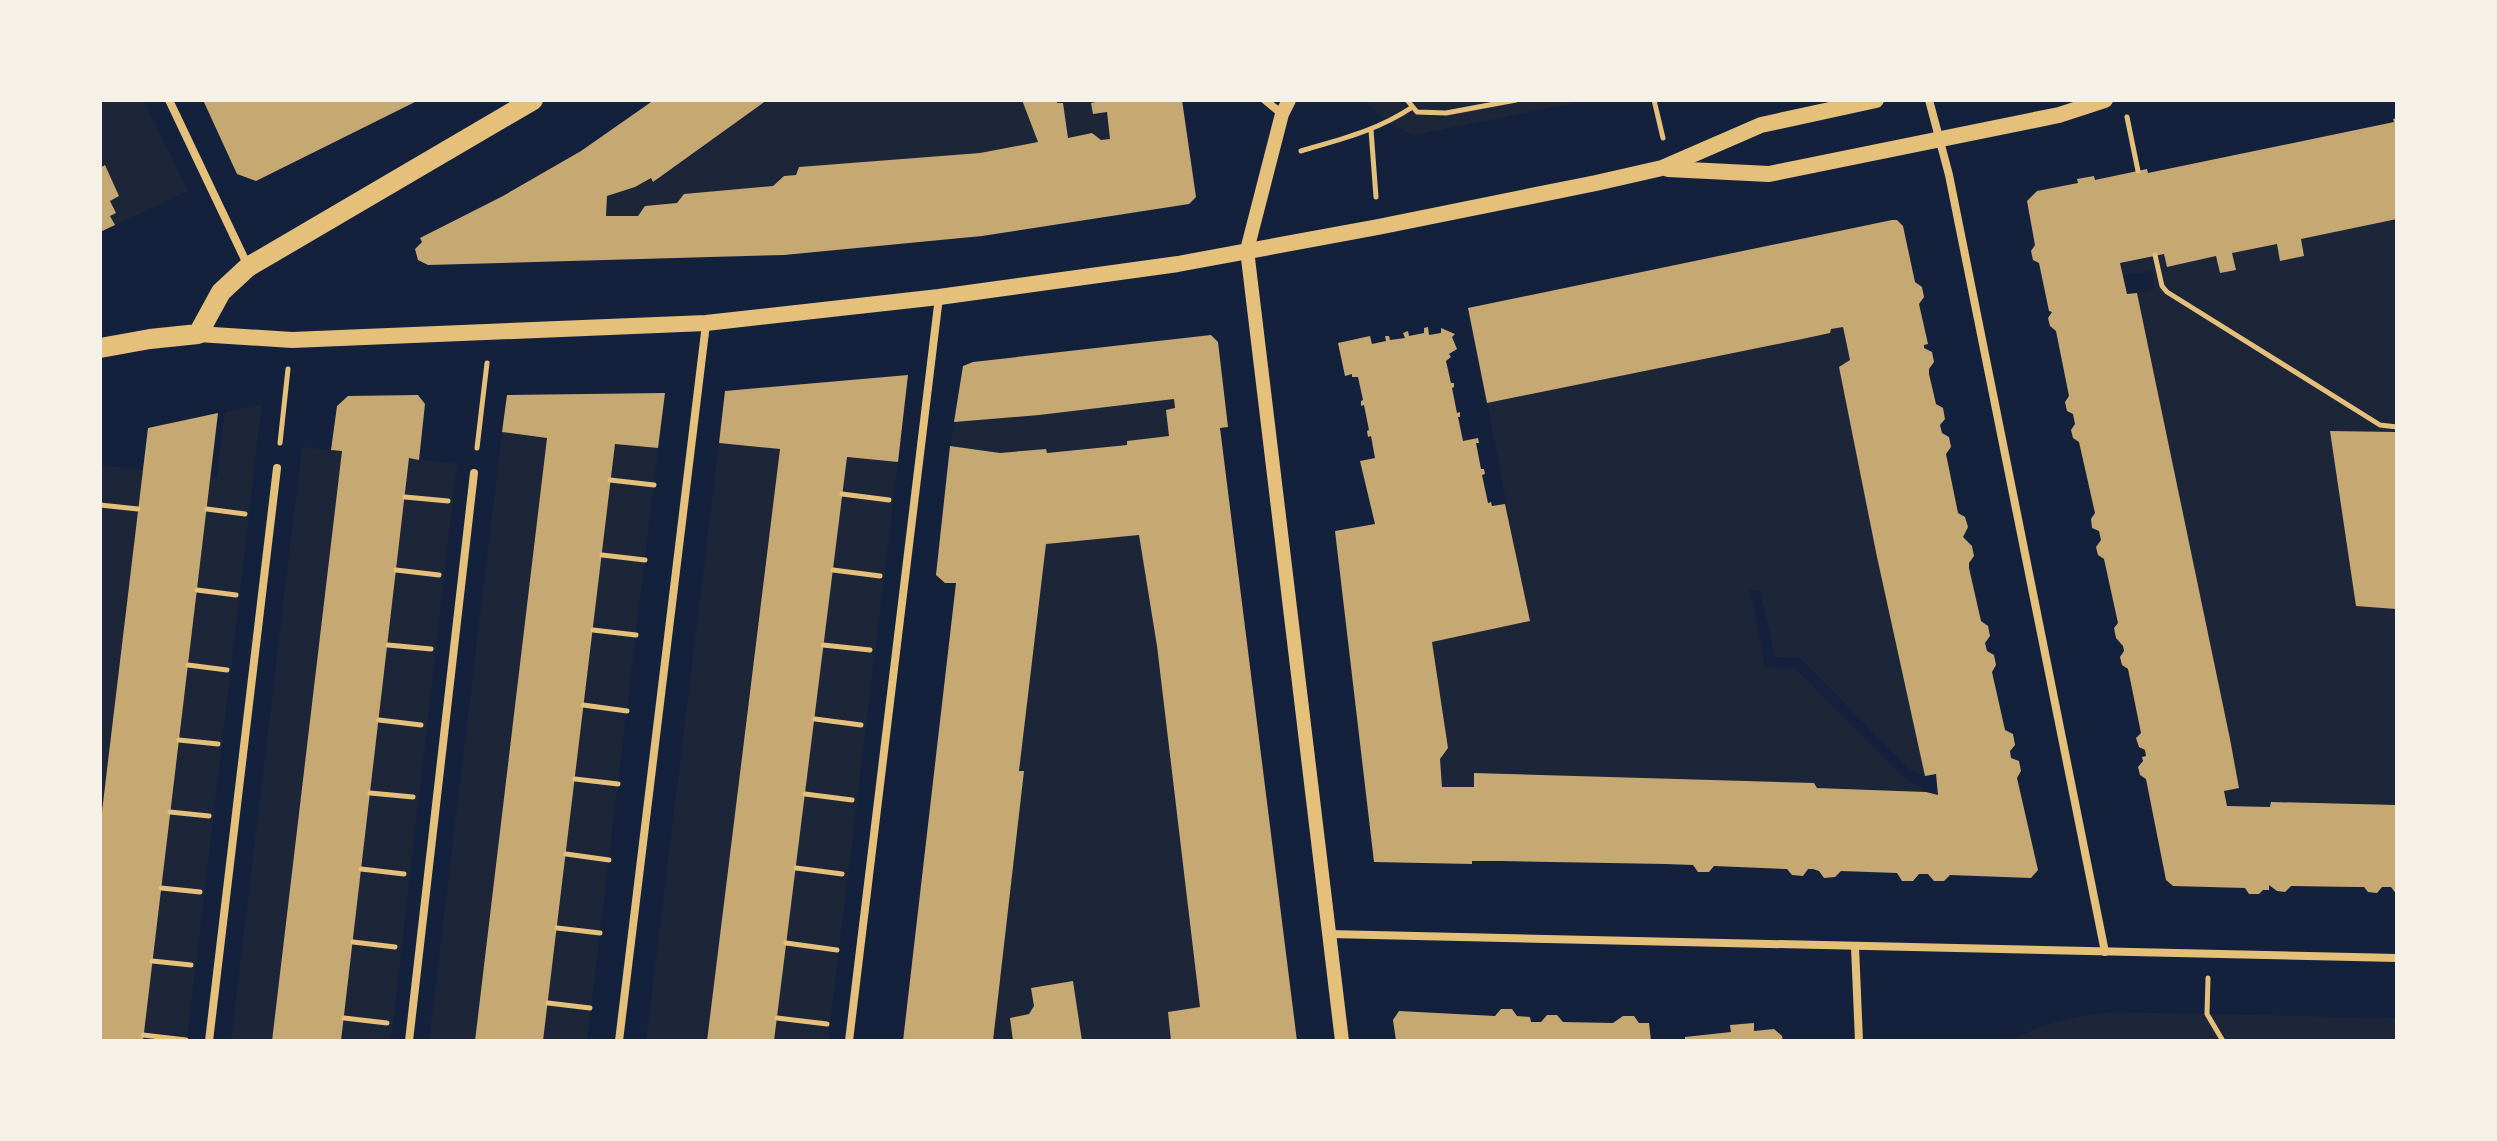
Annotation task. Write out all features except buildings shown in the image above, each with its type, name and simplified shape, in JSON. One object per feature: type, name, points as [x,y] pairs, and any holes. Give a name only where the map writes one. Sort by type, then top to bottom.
[{"type":"main road","points":[[198,334],[221,292],[248,267],[533,100]]},
{"type":"main road","points":[[100,348],[198,334],[292,340],[706,323],[939,297],[1178,264],[1378,227],[1662,168],[1761,125],[1876,100]]},
{"type":"main road","points":[[1662,168],[1769,174],[1941,141],[2059,115],[2105,100]]},
{"type":"street","points":[[169,100],[248,267]]},
{"type":"street","points":[[1265,100],[1285,107],[1247,250],[1342,1041]]},
{"type":"street","points":[[1929,100],[1941,141],[2105,952]]},
{"type":"street","points":[[849,1041],[939,297]]},
{"type":"street","points":[[619,1041],[706,323]]},
{"type":"street","points":[[209,1041],[277,468]]},
{"type":"street","points":[[409,1041],[474,473]]},
{"type":"street","points":[[1329,934],[2397,958]]},
{"type":"street","points":[[1855,947],[1859,1041]]},
{"type":"path","points":[[1407,100],[1417,112],[1436,114],[1516,100]]},
{"type":"path","points":[[1270,160],[1371,130],[1411,108]]},
{"type":"path","points":[[2126,114],[2138,171]]},
{"type":"path","points":[[1371,130],[1378,227]]},
{"type":"path","points":[[2155,255],[2162,286],[2167,292],[2380,425],[2397,427]]},
{"type":"path","points":[[474,473],[490,330]]},
{"type":"path","points":[[277,468],[292,340]]},
{"type":"path","points":[[610,480],[654,485]]},
{"type":"path","points":[[842,494],[894,501]]},
{"type":"path","points":[[405,497],[453,502]]},
{"type":"path","points":[[100,505],[138,509]]},
{"type":"path","points":[[207,509],[249,514]]},
{"type":"path","points":[[602,555],[645,560]]},
{"type":"path","points":[[396,570],[445,575]]},
{"type":"path","points":[[833,570],[884,577]]},
{"type":"path","points":[[197,590],[240,596]]},
{"type":"path","points":[[593,630],[636,635]]},
{"type":"path","points":[[388,645],[436,650]]},
{"type":"path","points":[[823,645],[875,651]]},
{"type":"path","points":[[188,665],[231,670]]},
{"type":"path","points":[[583,705],[627,711]]},
{"type":"path","points":[[815,719],[866,725]]},
{"type":"path","points":[[379,720],[427,726]]},
{"type":"path","points":[[179,740],[222,745]]},
{"type":"path","points":[[575,779],[618,784]]},
{"type":"path","points":[[370,793],[419,798]]},
{"type":"path","points":[[805,794],[857,801]]},
{"type":"path","points":[[170,812],[213,817]]},
{"type":"path","points":[[566,854],[609,860]]},
{"type":"path","points":[[796,868],[848,875]]},
{"type":"path","points":[[361,869],[410,875]]},
{"type":"path","points":[[161,888],[204,893]]},
{"type":"path","points":[[557,928],[600,933]]},
{"type":"path","points":[[353,942],[402,948]]},
{"type":"path","points":[[786,943],[839,950]]},
{"type":"path","points":[[2209,955],[2207,1014],[2223,1041]]},
{"type":"path","points":[[152,961],[196,965]]},
{"type":"path","points":[[548,1003],[590,1008]]},
{"type":"path","points":[[344,1018],[393,1023]]},
{"type":"path","points":[[777,1018],[830,1024]]},
{"type":"path","points":[[143,1035],[187,1041]]},
{"type":"shaded area","points":[[100,100],[144,100],[188,191],[115,225],[110,216],[116,213],[110,201],[119,196],[105,166],[101,167],[100,164]]},
{"type":"shaded area","points":[[767,100],[1022,100],[1038,142],[980,153],[799,167],[796,175],[784,176],[773,186],[685,194],[677,203],[645,206],[638,216],[606,216],[607,196],[651,178],[654,182]]},
{"type":"shaded area","points":[[1057,100],[1105,100],[1091,104],[1093,114],[1107,112],[1110,139],[1101,140],[1092,133],[1068,138],[1063,103],[1057,103]]},
{"type":"shaded area","points":[[1365,100],[1590,100],[1416,135],[1388,122]]},
{"type":"shaded area","points":[[2397,219],[2397,805],[2271,802],[2270,807],[2227,806],[2224,791],[2239,787],[2137,293],[2154,289],[2152,271],[2123,275],[2120,263],[2164,254],[2168,267],[2216,256],[2221,273],[2236,270],[2232,253],[2277,244],[2281,261],[2304,256],[2301,239]]},
{"type":"shaded area","points":[[1843,327],[1850,360],[1839,367],[1925,776],[1910,770],[1800,658],[1775,657],[1760,590],[1750,590],[1765,667],[1795,668],[1900,774],[1926,792],[1817,788],[1814,783],[1475,773],[1474,787],[1442,787],[1440,759],[1448,747],[1432,642],[1529,621],[1487,403],[1829,334],[1831,329]]},
{"type":"shaded area","points":[[1174,399],[1169,436],[1127,441],[1127,445],[1047,453],[1045,449],[1000,453],[950,446],[954,422]]},
{"type":"shaded area","points":[[262,404],[187,1041],[143,1041],[210,478],[217,478],[225,412]]},
{"type":"shaded area","points":[[502,432],[547,438],[475,1041],[429,1041]]},
{"type":"shaded area","points":[[719,443],[780,449],[707,1041],[646,1041]]},
{"type":"shaded area","points":[[615,444],[658,448],[587,1041],[543,1041]]},
{"type":"shaded area","points":[[302,447],[342,451],[272,1041],[231,1041]]},
{"type":"shaded area","points":[[847,457],[898,462],[828,1041],[774,1041]]},
{"type":"shaded area","points":[[409,458],[457,464],[391,1041],[341,1041]]},
{"type":"shaded area","points":[[100,465],[143,470],[100,829]]},
{"type":"shaded area","points":[[1139,535],[1157,646],[1200,1007],[1168,1012],[1171,1041],[1082,1041],[1073,981],[1032,988],[1034,1006],[1029,1014],[1010,1018],[1013,1041],[993,1041],[1024,772],[1019,771],[1046,544]]},
{"type":"shaded area","points":[[2114,1012],[2397,1018],[2397,1041],[2010,1041],[2060,1021]]}]
